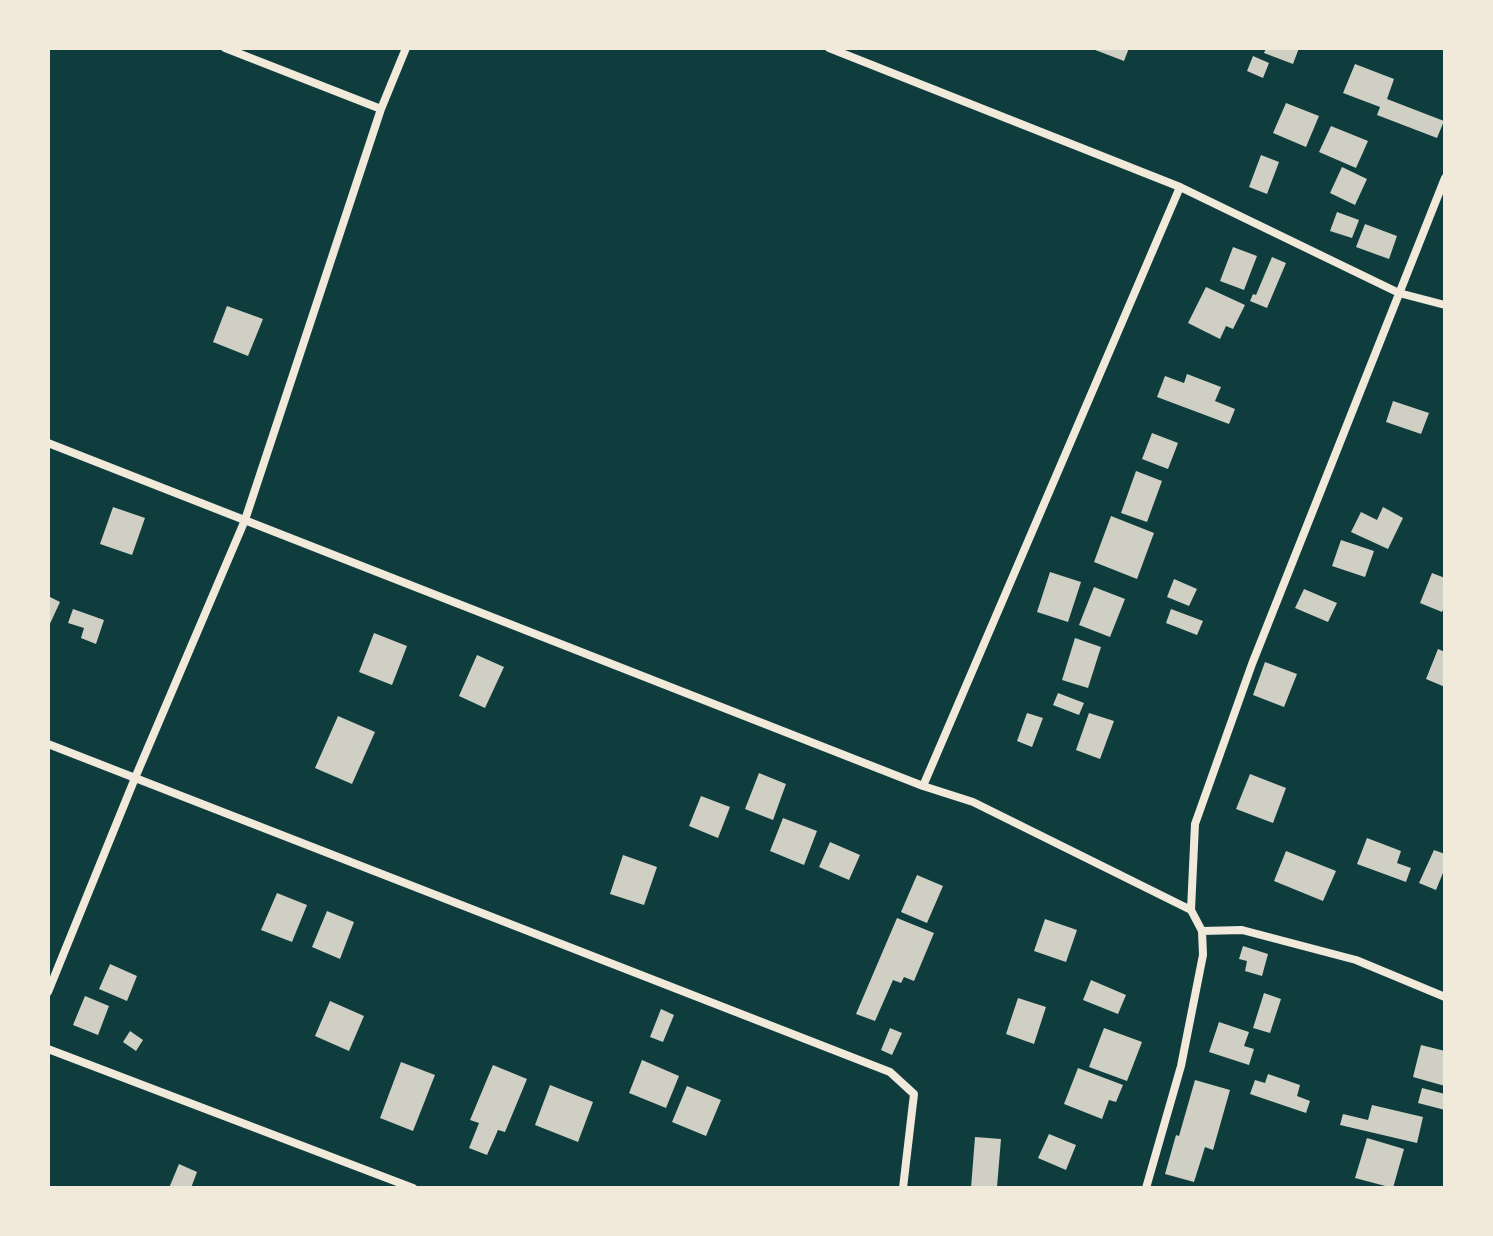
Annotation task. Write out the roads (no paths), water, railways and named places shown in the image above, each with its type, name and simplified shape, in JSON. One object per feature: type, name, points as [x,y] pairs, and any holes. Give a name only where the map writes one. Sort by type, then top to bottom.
[{"type":"street","points":[[225,48],[381,109]]},
{"type":"street","points":[[48,992],[245,520],[381,109],[406,48]]},
{"type":"street","points":[[829,48],[1180,187],[1399,293],[1445,305]]},
{"type":"street","points":[[1146,1188],[1181,1066],[1203,955],[1202,931],[1191,910],[1195,824],[1252,664],[1445,178]]},
{"type":"street","points":[[923,786],[1180,187]]},
{"type":"street","points":[[48,443],[923,786],[973,802],[1191,910]]},
{"type":"street","points":[[48,744],[890,1072],[914,1094],[903,1188]]},
{"type":"street","points":[[1202,931],[1242,930],[1356,960],[1445,997]]},
{"type":"street","points":[[48,1049],[413,1188]]}]
